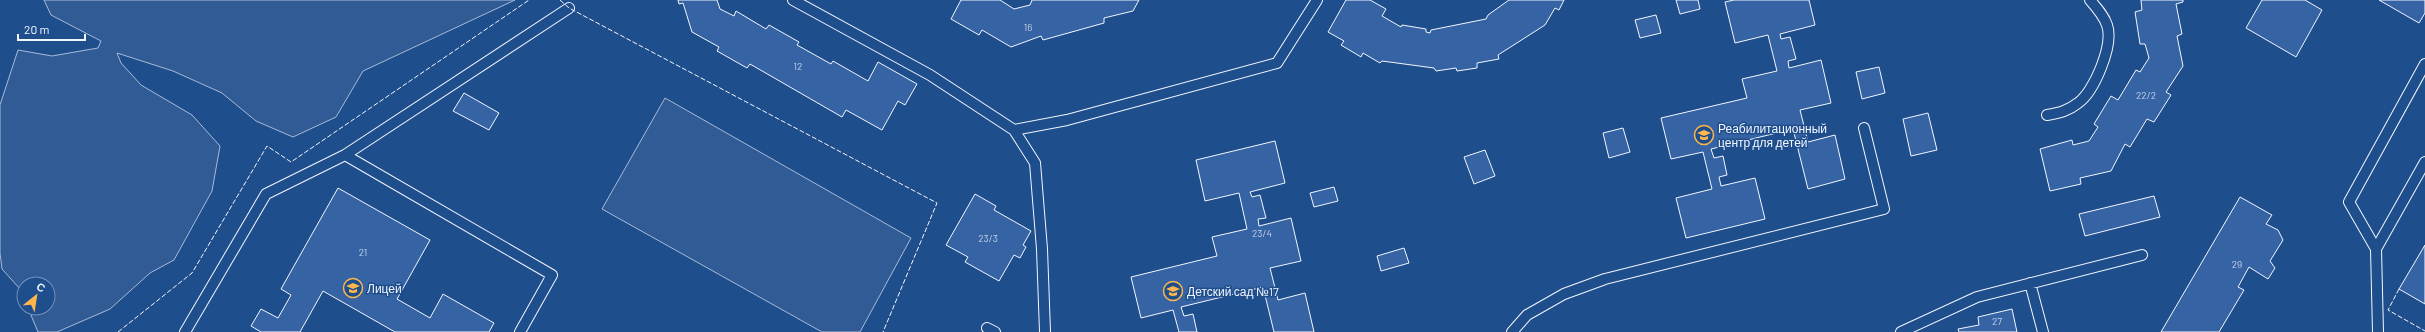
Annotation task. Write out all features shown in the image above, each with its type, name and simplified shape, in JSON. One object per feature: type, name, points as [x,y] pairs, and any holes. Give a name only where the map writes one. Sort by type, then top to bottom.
[{"type":"lane","points":[[793,0],[930,75],[1014,130],[1035,163],[1042,249],[1045,332]]},
{"type":"lane","points":[[1014,130],[1067,120],[1277,62],[1317,0]]},
{"type":"lane","points":[[2047,115],[2064,112],[2080,102],[2092,86],[2104,62],[2108,44],[2108,26],[2099,10],[2090,0]]},
{"type":"lane","points":[[185,332],[266,194],[345,155],[569,8]]},
{"type":"lane","points":[[2378,332],[2376,249],[2349,202],[2425,64]]},
{"type":"lane","points":[[1512,332],[1527,315],[1564,294],[1605,280],[1884,209],[1864,128]]},
{"type":"lane","points":[[345,155],[552,275],[520,332]]},
{"type":"lane","points":[[2376,249],[2425,162]]},
{"type":"lane","points":[[1902,332],[1977,297],[2142,255]]},
{"type":"lane","points":[[2030,283],[2043,332]]},
{"type":"shaded area","points":[[44,0],[515,0],[363,71],[336,117],[293,137],[256,121],[222,93],[173,71],[117,53],[121,63],[141,85],[192,115],[220,146],[212,191],[174,260],[150,273],[110,309],[57,332],[38,332],[31,316],[56,316],[56,276],[16,276],[16,285],[2,269],[0,253],[0,105],[18,50],[52,56],[98,48],[101,41],[51,15]]},
{"type":"shaded area","points":[[665,98],[911,238],[860,332],[822,332],[602,209]]},
{"type":"building","points":[[678,0],[717,0],[720,9],[734,16],[736,11],[766,29],[769,25],[799,42],[797,45],[831,64],[833,61],[868,81],[878,62],[917,84],[905,105],[898,101],[882,130],[846,110],[842,117],[750,64],[747,68],[717,51],[719,47],[692,32],[683,3],[679,4]]},
{"type":"building","points":[[961,0],[1000,0],[1014,9],[1030,5],[1032,0],[1139,0],[1133,11],[1104,18],[1104,23],[1043,40],[1041,36],[1011,47],[982,30],[979,35],[951,19]]},
{"type":"building","points":[[1346,0],[1370,0],[1386,9],[1382,16],[1401,27],[1402,25],[1426,29],[1426,32],[1430,33],[1431,30],[1486,19],[1488,15],[1509,0],[1564,0],[1559,10],[1555,8],[1545,25],[1498,55],[1499,59],[1477,63],[1477,68],[1457,71],[1456,68],[1436,71],[1434,68],[1382,61],[1380,63],[1363,53],[1361,57],[1341,45],[1344,41],[1328,32]]},
{"type":"building","points":[[1676,0],[1698,0],[1700,9],[1680,14]]},
{"type":"building","points":[[1734,0],[1809,0],[1815,25],[1780,34],[1781,39],[1790,37],[1796,59],[1788,61],[1789,68],[1821,60],[1831,103],[1800,110],[1808,142],[1835,135],[1845,179],[1808,189],[1793,129],[1711,149],[1714,158],[1723,156],[1727,175],[1719,177],[1721,186],[1755,178],[1765,219],[1686,238],[1676,198],[1712,189],[1703,152],[1671,159],[1661,118],[1747,98],[1742,79],[1777,71],[1768,35],[1735,43],[1725,2]]},
{"type":"building","points":[[2141,0],[2183,0],[2183,2],[2176,4],[2182,34],[2177,36],[2183,66],[2166,92],[2171,95],[2154,122],[2147,119],[2130,147],[2125,144],[2111,171],[2080,178],[2081,184],[2050,191],[2040,149],[2072,140],[2073,145],[2089,141],[2098,127],[2094,124],[2111,96],[2118,100],[2136,70],[2140,72],[2149,58],[2145,44],[2140,44],[2135,12],[2142,10]]},
{"type":"building","points":[[2262,0],[2305,0],[2322,10],[2296,57],[2246,28]]},
{"type":"building","points":[[2379,0],[2425,0],[2425,13],[2419,23]]},
{"type":"building","points":[[1656,15],[1661,33],[1640,38],[1635,20]]},
{"type":"building","points":[[1879,67],[1885,93],[1862,99],[1856,72]]},
{"type":"building","points":[[464,93],[499,113],[489,130],[453,111]]},
{"type":"building","points":[[1928,113],[1937,150],[1911,156],[1903,119]]},
{"type":"building","points":[[1623,128],[1630,152],[1609,158],[1603,133]]},
{"type":"building","points":[[1275,141],[1285,183],[1250,192],[1252,197],[1260,195],[1266,218],[1258,219],[1259,226],[1291,218],[1301,261],[1270,268],[1278,300],[1305,293],[1314,332],[1274,332],[1263,287],[1181,307],[1184,316],[1193,314],[1197,332],[1179,332],[1173,310],[1141,318],[1131,277],[1217,256],[1212,237],[1247,229],[1239,193],[1205,201],[1196,160]]},
{"type":"building","points":[[1485,150],[1495,176],[1474,184],[1464,157]]},
{"type":"building","points":[[1334,187],[1338,201],[1314,207],[1310,193]]},
{"type":"building","points":[[338,188],[430,240],[397,299],[430,318],[443,294],[494,323],[489,332],[395,332],[323,291],[300,332],[261,332],[251,326],[261,309],[278,318],[291,295],[281,289]]},
{"type":"building","points":[[975,194],[996,206],[994,210],[1031,231],[1023,245],[1026,247],[1020,258],[1014,255],[999,281],[965,262],[968,257],[946,245]]},
{"type":"building","points":[[2154,196],[2160,217],[2085,236],[2079,214]]},
{"type":"building","points":[[2240,197],[2272,215],[2266,224],[2278,230],[2283,240],[2270,261],[2275,268],[2268,279],[2249,267],[2238,287],[2244,290],[2219,332],[2161,332]]},
{"type":"building","points":[[2425,245],[2425,304],[2399,289]]},
{"type":"building","points":[[1404,248],[1409,263],[1381,271],[1377,256]]},
{"type":"building","points":[[2012,309],[2017,332],[1959,332],[1958,329],[1979,325],[1978,317]]},
{"type":"fence","points":[[118,332],[192,273],[267,146],[291,162],[529,0]]},
{"type":"fence","points":[[560,0],[569,8],[937,203],[883,332]]},
{"type":"fence","points":[[2399,289],[2388,310],[2425,331]]},
{"type":"place","name":"Реабилитационный центр для детей","points":[[1704,135]]},
{"type":"place","name":"Лицей","points":[[353,288]]},
{"type":"place","name":"Детский сад №17","points":[[1173,291]]}]
